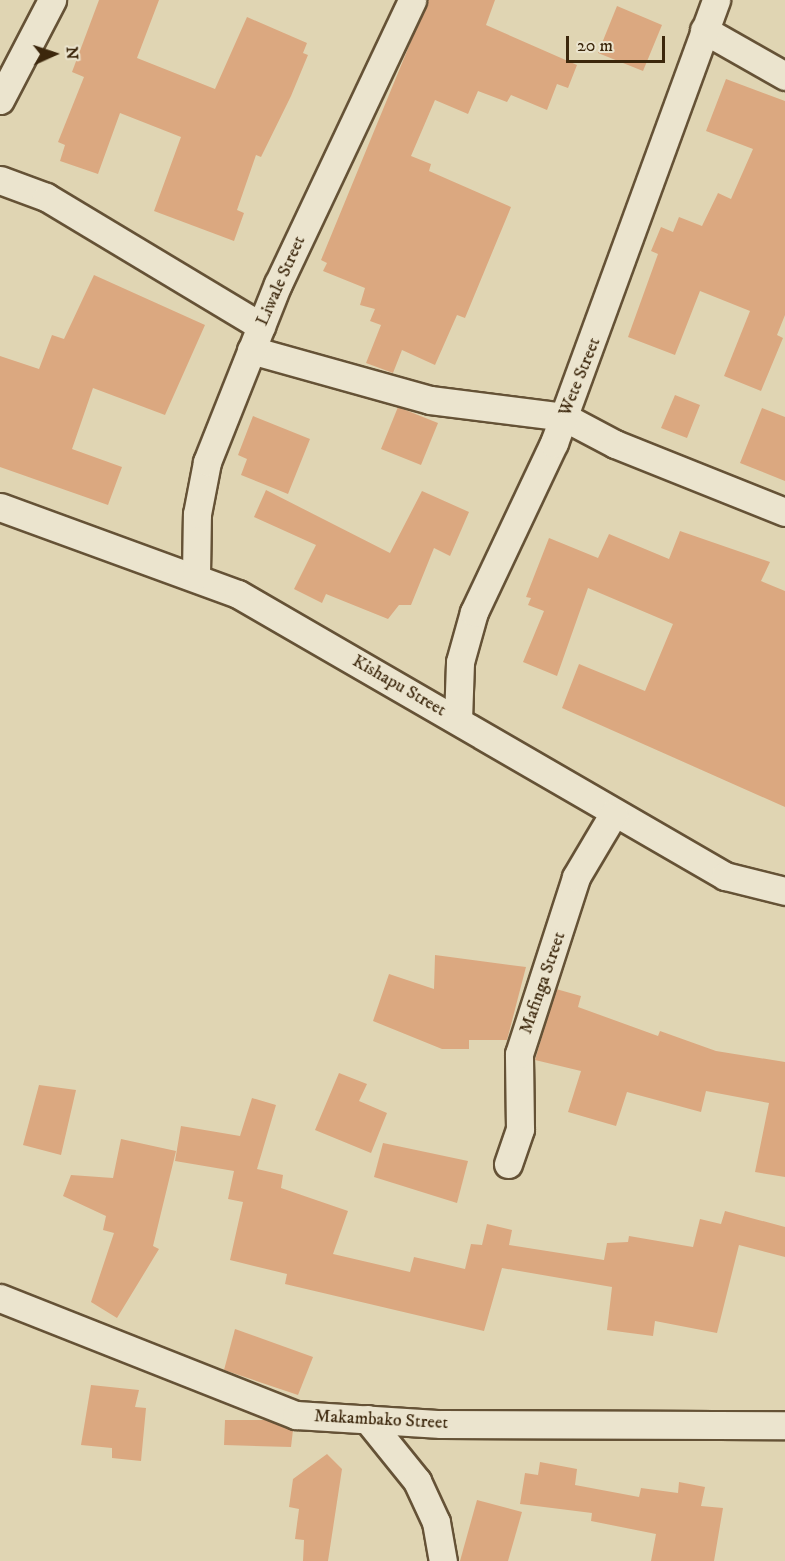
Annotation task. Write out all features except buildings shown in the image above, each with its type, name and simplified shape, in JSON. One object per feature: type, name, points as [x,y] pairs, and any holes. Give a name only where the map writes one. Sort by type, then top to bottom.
[{"type":"street","points":[[0,100],[52,0]]},
{"type":"street","name":"Wete Street","points":[[458,720],[460,662],[474,612],[564,417],[716,0]]},
{"type":"street","name":"Liwale Street","points":[[196,575],[197,514],[207,462],[256,338],[402,5]]},
{"type":"street","points":[[704,30],[785,76]]},
{"type":"street","points":[[0,180],[46,197],[256,338],[430,400],[564,417],[615,444],[785,512]]},
{"type":"street","name":"Kishapu Street","points":[[0,507],[196,575],[458,720],[725,876],[785,891]]},
{"type":"street","name":"Mafinga Street","points":[[508,1164],[520,1129],[519,1054],[576,877],[614,813]]},
{"type":"street","name":"Makambako Street","points":[[0,1298],[296,1415],[441,1424],[785,1425]]},
{"type":"street","points":[[367,1419],[417,1481],[436,1522],[443,1561]]}]
